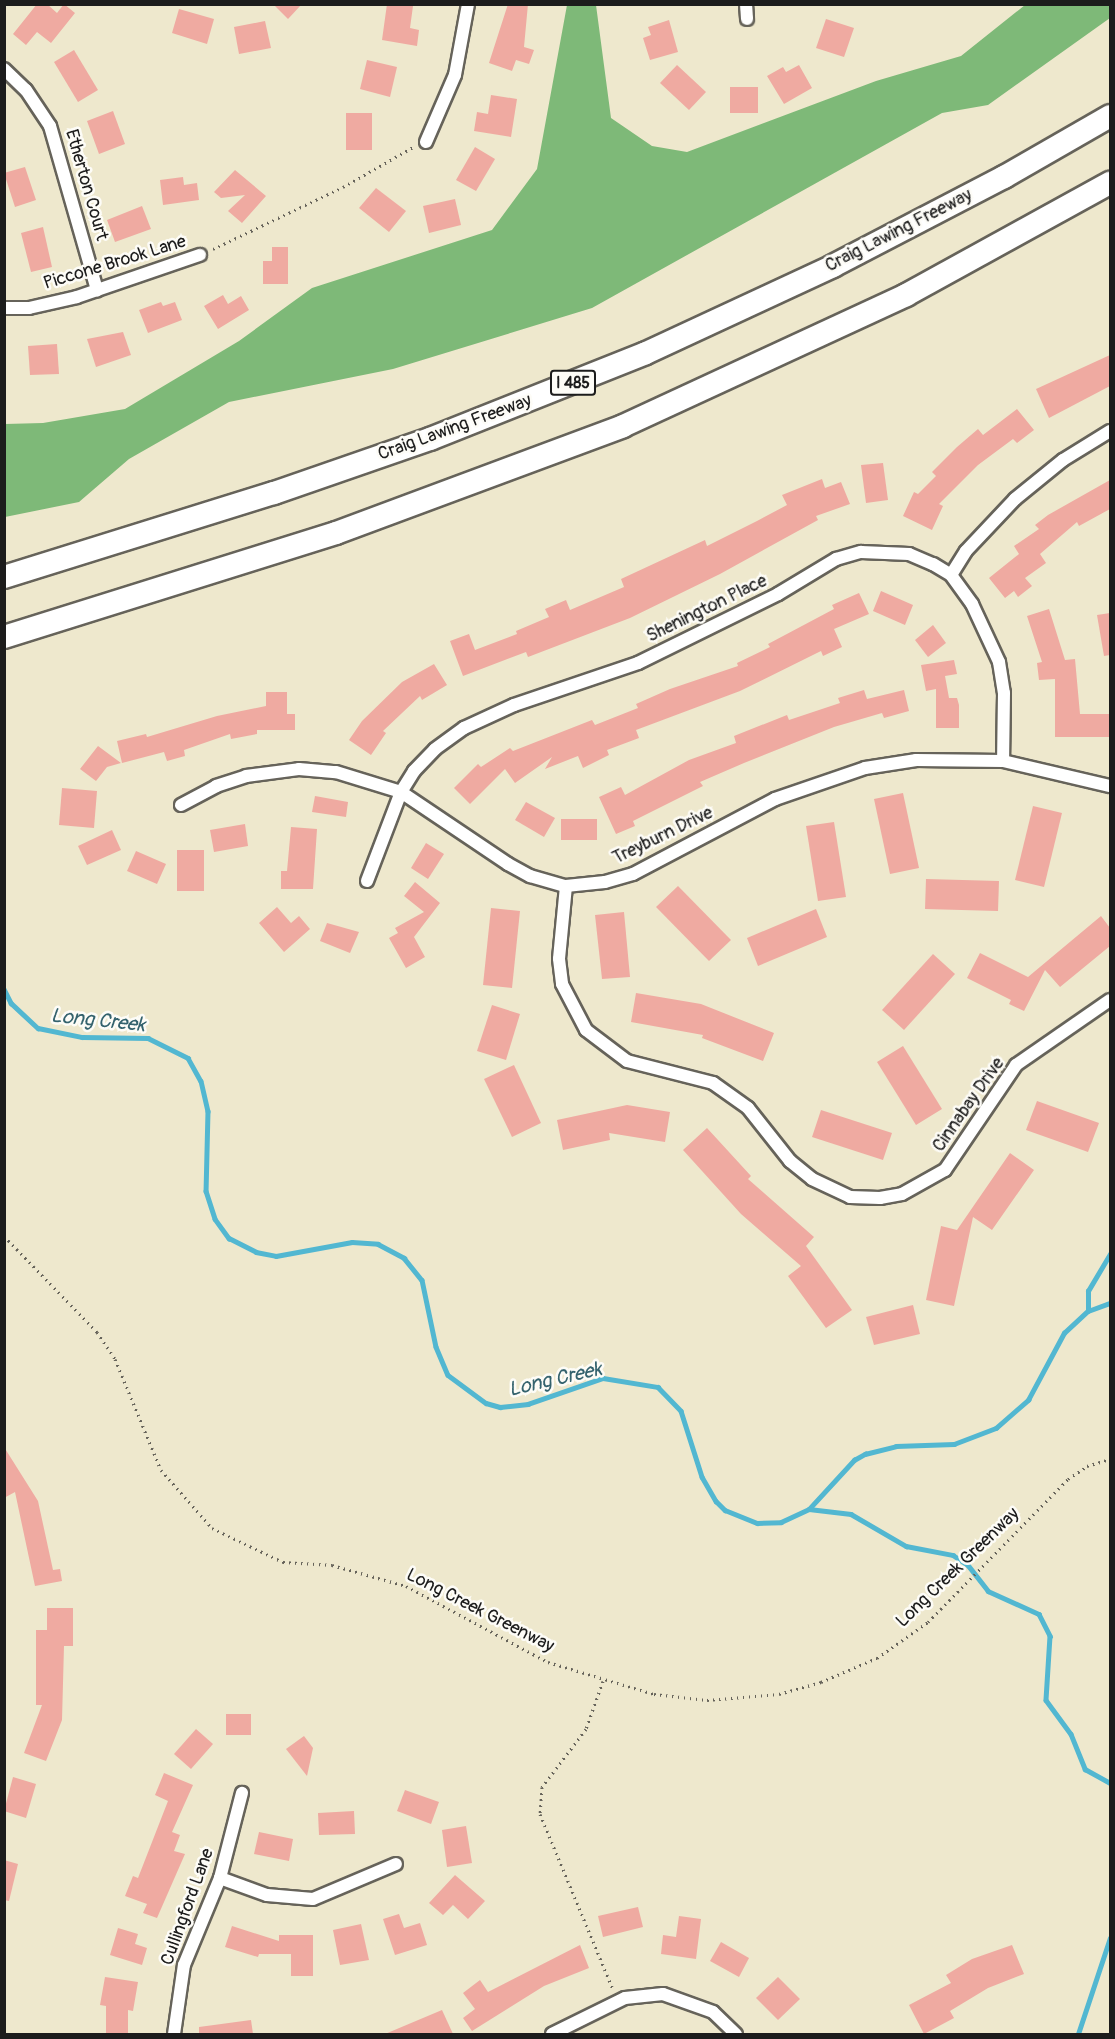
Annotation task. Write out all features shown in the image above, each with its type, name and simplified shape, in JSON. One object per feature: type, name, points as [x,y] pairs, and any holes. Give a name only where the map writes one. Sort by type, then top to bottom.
[{"type":"highway","name":"Craig Lawing Freeway","points":[[4,577],[419,443],[646,353],[833,266],[1004,177],[1110,116]]},
{"type":"highway","points":[[4,637],[336,533],[624,426],[906,295],[1110,183]]},
{"type":"street","points":[[426,142],[455,75],[468,4]]},
{"type":"street","points":[[746,4],[747,19]]},
{"type":"street","name":"Etherton Court","points":[[4,69],[26,90],[50,126],[97,290]]},
{"type":"street","name":"Piccone Brook Lane","points":[[4,308],[28,308],[97,290],[200,255]]},
{"type":"street","points":[[951,575],[972,544],[1015,499],[1063,460],[1110,431]]},
{"type":"street","name":"Shenington Place","points":[[367,881],[401,792],[435,749],[464,728],[514,705],[649,658],[778,594],[836,559],[885,550],[909,554],[951,575],[980,618],[999,662],[1004,693],[1003,761]]},
{"type":"street","name":"Treyburn Drive","points":[[181,805],[246,776],[299,769],[357,776],[401,792],[508,864],[530,876],[566,886],[605,882],[633,874],[775,799],[846,772],[916,760],[1003,761],[1110,786]]},
{"type":"street","name":"Cinnabay Drive","points":[[566,886],[561,918],[562,984],[586,1030],[627,1061],[713,1083],[748,1108],[790,1161],[812,1179],[850,1197],[880,1198],[902,1194],[932,1180],[957,1156],[1016,1065],[1110,1000]]},
{"type":"street","name":"Cullingford Lane","points":[[174,2034],[184,1965],[220,1878],[242,1792]]},
{"type":"street","points":[[220,1878],[267,1895],[313,1899],[396,1864]]},
{"type":"street","points":[[552,2034],[617,2002],[663,1994],[713,2012],[736,2034]]},
{"type":"path","points":[[200,255],[344,187],[426,142]]},
{"type":"path","name":"Long Creek Greenway","points":[[4,1236],[97,1332],[115,1359],[161,1470],[212,1528],[283,1562],[332,1565],[406,1586],[522,1651],[603,1680],[693,1699],[747,1698],[794,1690],[842,1675],[885,1653],[922,1626],[1068,1479],[1087,1466],[1110,1459]]},
{"type":"path","points":[[603,1680],[586,1729],[542,1787],[540,1814],[617,2002]]},
{"type":"green space","points":[[567,5],[596,5],[611,118],[652,146],[687,152],[876,81],[961,56],[1025,5],[1110,5],[1110,18],[988,105],[942,113],[592,308],[393,369],[229,402],[129,459],[79,502],[5,517],[5,424],[43,423],[125,409],[239,341],[312,288],[492,230],[537,169]]},
{"type":"building","points":[[37,4],[47,4],[57,13],[64,4],[75,13],[51,43],[37,32],[26,45],[13,34]]},
{"type":"building","points":[[273,4],[302,4],[288,19]]},
{"type":"building","points":[[387,4],[413,6],[410,28],[419,30],[417,46],[382,40]]},
{"type":"building","points":[[508,4],[528,4],[524,47],[534,50],[529,64],[516,60],[512,71],[489,63]]},
{"type":"building","points":[[179,9],[214,19],[207,44],[172,33]]},
{"type":"building","points":[[826,19],[854,28],[844,57],[816,48]]},
{"type":"building","points":[[669,20],[678,52],[650,60],[643,38],[651,35],[648,27]]},
{"type":"building","points":[[265,21],[271,48],[239,54],[234,27]]},
{"type":"building","points":[[74,50],[98,90],[78,102],[54,62]]},
{"type":"building","points":[[367,60],[397,67],[390,97],[360,89]]},
{"type":"building","points":[[677,65],[706,92],[689,110],[660,83]]},
{"type":"building","points":[[799,65],[812,88],[784,104],[767,76],[783,67],[786,72]]},
{"type":"building","points":[[730,87],[758,87],[758,113],[730,113]]},
{"type":"building","points":[[491,95],[517,99],[511,137],[474,131],[477,112],[488,114]]},
{"type":"building","points":[[113,111],[125,144],[99,154],[87,121]]},
{"type":"building","points":[[346,113],[372,113],[372,150],[346,150]]},
{"type":"building","points":[[475,147],[495,159],[476,191],[456,180]]},
{"type":"building","points":[[25,167],[36,200],[15,207],[4,173]]},
{"type":"building","points":[[235,170],[266,196],[242,223],[228,211],[245,195],[221,198],[214,192]]},
{"type":"building","points":[[183,177],[184,185],[197,183],[199,200],[163,205],[160,180]]},
{"type":"building","points":[[376,188],[406,211],[389,232],[359,208]]},
{"type":"building","points":[[455,199],[461,225],[429,233],[423,206]]},
{"type":"building","points":[[142,206],[151,229],[115,242],[107,220]]},
{"type":"building","points":[[43,227],[52,267],[31,272],[21,233]]},
{"type":"building","points":[[272,247],[288,247],[288,284],[263,284],[263,261],[272,261]]},
{"type":"building","points":[[223,295],[228,304],[241,296],[249,310],[218,329],[204,306]]},
{"type":"building","points":[[161,302],[163,306],[175,302],[182,320],[148,333],[139,310]]},
{"type":"building","points":[[123,332],[131,355],[96,367],[87,339]]},
{"type":"building","points":[[57,344],[59,374],[30,375],[28,346]]},
{"type":"building","points":[[1110,355],[1110,386],[1049,418],[1036,389]]},
{"type":"building","points":[[1017,409],[1034,430],[1017,443],[1013,439],[978,465],[939,504],[943,506],[932,530],[903,516],[914,492],[918,494],[936,476],[932,472],[957,447],[978,429],[983,435]]},
{"type":"building","points":[[883,463],[888,500],[866,503],[861,465]]},
{"type":"building","points":[[822,479],[825,488],[841,482],[850,504],[816,516],[818,520],[720,574],[630,618],[528,657],[526,652],[463,676],[450,641],[469,634],[475,650],[517,634],[516,631],[549,617],[545,609],[566,600],[570,610],[624,587],[621,579],[705,540],[707,546],[787,505],[782,495]]},
{"type":"building","points":[[1110,480],[1110,509],[1079,526],[1077,522],[1040,554],[1046,563],[1025,578],[1032,586],[1018,597],[1014,591],[1005,598],[989,578],[1019,554],[1014,546],[1039,529],[1035,525],[1048,515]]},
{"type":"building","points":[[881,591],[913,605],[905,625],[873,611]]},
{"type":"building","points":[[859,593],[869,614],[834,629],[842,647],[823,656],[821,651],[740,691],[636,730],[639,738],[607,750],[609,755],[583,768],[578,756],[545,769],[552,757],[515,783],[505,769],[470,804],[454,788],[478,764],[481,767],[510,748],[513,751],[592,720],[595,725],[638,708],[636,704],[670,689],[738,666],[737,663],[770,647],[768,644],[834,609],[832,605]]},
{"type":"building","points":[[1049,609],[1065,660],[1075,659],[1080,714],[1110,714],[1110,737],[1055,737],[1055,679],[1039,680],[1037,663],[1042,662],[1027,616]]},
{"type":"building","points":[[1110,613],[1110,655],[1104,656],[1097,615]]},
{"type":"building","points":[[933,625],[946,643],[928,657],[915,640]]},
{"type":"building","points":[[954,660],[957,674],[945,676],[949,698],[957,698],[959,705],[959,728],[936,728],[936,689],[926,691],[921,665]]},
{"type":"building","points":[[434,664],[447,685],[422,700],[420,696],[383,731],[386,733],[371,755],[349,740],[362,721],[402,682]]},
{"type":"building","points":[[864,690],[867,699],[904,690],[909,711],[884,718],[882,713],[834,727],[744,763],[700,782],[703,786],[633,821],[635,826],[616,834],[599,797],[621,787],[625,795],[689,760],[736,743],[734,736],[787,715],[789,720],[840,703],[838,698]]},
{"type":"building","points":[[266,692],[287,692],[287,714],[295,714],[295,730],[257,730],[257,734],[231,739],[230,734],[184,750],[185,756],[167,761],[164,752],[122,763],[117,741],[146,734],[147,737],[217,716],[266,706]]},
{"type":"building","points":[[98,746],[121,763],[107,767],[96,781],[80,769]]},
{"type":"building","points":[[62,788],[97,791],[94,828],[59,825]]},
{"type":"building","points":[[903,793],[919,868],[890,874],[874,799]]},
{"type":"building","points":[[315,796],[348,802],[346,817],[312,812]]},
{"type":"building","points":[[526,802],[555,818],[544,837],[515,820]]},
{"type":"building","points":[[1033,806],[1062,813],[1044,887],[1015,880]]},
{"type":"building","points":[[561,819],[597,819],[597,840],[561,840]]},
{"type":"building","points":[[834,822],[846,897],[818,901],[806,826]]},
{"type":"building","points":[[245,824],[248,846],[214,852],[210,830]]},
{"type":"building","points":[[291,827],[317,829],[313,889],[281,889],[281,871],[287,871]]},
{"type":"building","points":[[112,830],[121,850],[87,865],[78,846]]},
{"type":"building","points":[[426,843],[444,854],[428,879],[411,868]]},
{"type":"building","points":[[177,850],[204,850],[204,891],[177,891]]},
{"type":"building","points":[[136,851],[166,864],[157,884],[127,871]]},
{"type":"building","points":[[926,879],[999,881],[998,911],[925,909]]},
{"type":"building","points":[[415,882],[440,903],[414,937],[425,957],[406,968],[389,938],[398,933],[395,928],[424,912],[404,896]]},
{"type":"building","points":[[678,886],[731,940],[709,961],[656,907]]},
{"type":"building","points":[[277,907],[291,923],[299,916],[310,929],[284,952],[259,923]]},
{"type":"building","points":[[491,908],[520,911],[512,988],[483,985]]},
{"type":"building","points":[[816,909],[827,937],[758,966],[747,938]]},
{"type":"building","points":[[624,912],[630,977],[602,979],[595,915]]},
{"type":"building","points":[[1101,916],[1110,928],[1110,946],[1060,987],[1045,970],[1024,1011],[1009,1004],[1011,1000],[967,978],[980,953],[1028,977]]},
{"type":"building","points":[[327,923],[359,932],[350,953],[320,941]]},
{"type":"building","points":[[933,954],[955,974],[904,1030],[882,1010]]},
{"type":"building","points":[[636,993],[701,1004],[774,1033],[763,1061],[702,1038],[703,1035],[631,1022]]},
{"type":"building","points":[[492,1005],[520,1014],[506,1060],[477,1051]]},
{"type":"building","points":[[903,1046],[942,1109],[916,1125],[877,1062]]},
{"type":"building","points":[[514,1065],[541,1123],[512,1137],[484,1079]]},
{"type":"building","points":[[1037,1101],[1099,1123],[1088,1152],[1026,1130]]},
{"type":"building","points":[[627,1105],[670,1112],[665,1142],[609,1133],[610,1140],[563,1150],[557,1120]]},
{"type":"building","points":[[821,1110],[892,1133],[883,1160],[812,1137]]},
{"type":"building","points":[[707,1128],[751,1176],[748,1179],[814,1237],[806,1246],[852,1310],[826,1328],[788,1276],[801,1266],[741,1214],[683,1150]]},
{"type":"building","points":[[1010,1153],[1034,1170],[992,1230],[973,1217],[954,1306],[926,1300],[941,1226],[957,1230]]},
{"type":"building","points":[[913,1305],[920,1334],[874,1345],[866,1317]]},
{"type":"building","points":[[4,1447],[38,1501],[53,1570],[60,1569],[62,1581],[35,1586],[15,1492],[4,1498]]},
{"type":"building","points":[[47,1608],[73,1608],[73,1646],[64,1646],[62,1720],[46,1761],[24,1753],[42,1705],[36,1705],[36,1630],[47,1630]]},
{"type":"building","points":[[226,1714],[251,1714],[251,1735],[226,1735]]},
{"type":"building","points":[[196,1729],[213,1744],[191,1769],[174,1754]]},
{"type":"building","points":[[304,1736],[313,1748],[307,1776],[286,1749]]},
{"type":"building","points":[[164,1773],[193,1785],[172,1832],[180,1835],[174,1851],[185,1854],[157,1918],[143,1913],[147,1904],[125,1896],[133,1876],[138,1878],[168,1801],[155,1795]]},
{"type":"building","points":[[13,1777],[36,1784],[26,1818],[4,1811]]},
{"type":"building","points":[[405,1790],[439,1802],[431,1824],[397,1811]]},
{"type":"building","points":[[354,1811],[355,1834],[319,1835],[318,1813]]},
{"type":"building","points":[[466,1826],[472,1863],[447,1867],[442,1830]]},
{"type":"building","points":[[259,1832],[293,1839],[289,1861],[254,1854]]},
{"type":"building","points":[[4,1860],[18,1864],[9,1901],[4,1900]]},
{"type":"building","points":[[455,1875],[485,1901],[468,1919],[453,1905],[443,1915],[429,1903]]},
{"type":"building","points":[[638,1907],[643,1927],[603,1937],[598,1916]]},
{"type":"building","points":[[399,1914],[404,1928],[420,1923],[427,1945],[395,1955],[383,1919]]},
{"type":"building","points":[[679,1916],[701,1919],[696,1959],[661,1954],[663,1935],[676,1937]]},
{"type":"building","points":[[361,1924],[369,1960],[340,1965],[333,1930]]},
{"type":"building","points":[[232,1926],[279,1941],[279,1935],[313,1935],[313,1976],[291,1976],[291,1954],[259,1954],[258,1957],[225,1947]]},
{"type":"building","points":[[118,1928],[138,1934],[135,1944],[147,1948],[142,1965],[110,1955]]},
{"type":"building","points":[[721,1942],[749,1958],[739,1977],[710,1961]]},
{"type":"building","points":[[580,1945],[589,1968],[544,1986],[472,2031],[463,2018],[475,2009],[463,1993],[480,1980],[488,1992]]},
{"type":"building","points":[[1012,1945],[1024,1974],[988,1988],[950,2011],[954,2018],[924,2034],[909,2005],[951,1983],[946,1975],[972,1959]]},
{"type":"building","points":[[105,1977],[138,1982],[133,2011],[128,2010],[128,2034],[106,2034],[106,2006],[100,2005]]},
{"type":"building","points":[[778,1977],[800,1999],[778,2020],[756,1998]]},
{"type":"building","points":[[442,2010],[453,2034],[385,2034]]},
{"type":"building","points":[[251,2020],[253,2034],[199,2034],[199,2027]]},
{"type":"waterway","name":"Long Creek","points":[[4,989],[11,1003],[38,1028],[82,1037],[148,1038],[188,1058],[201,1081],[208,1111],[206,1191],[215,1219],[229,1238],[256,1252],[276,1256],[352,1242],[378,1244],[404,1258],[422,1280],[436,1347],[448,1375],[486,1403],[500,1407],[528,1404],[603,1378],[658,1387],[681,1411],[702,1477],[716,1501],[725,1510],[757,1523],[781,1522],[809,1509],[854,1460],[865,1454],[896,1446],[954,1444],[996,1428],[1028,1400],[1064,1333],[1088,1311],[1110,1303]]},
{"type":"waterway","points":[[1088,1311],[1088,1291],[1110,1254]]},
{"type":"waterway","points":[[809,1509],[851,1514],[906,1546],[953,1555],[968,1565],[988,1591],[1039,1614],[1050,1636],[1046,1700],[1071,1734],[1085,1769],[1110,1783]]},
{"type":"waterway","points":[[1078,2034],[1110,1938]]}]
